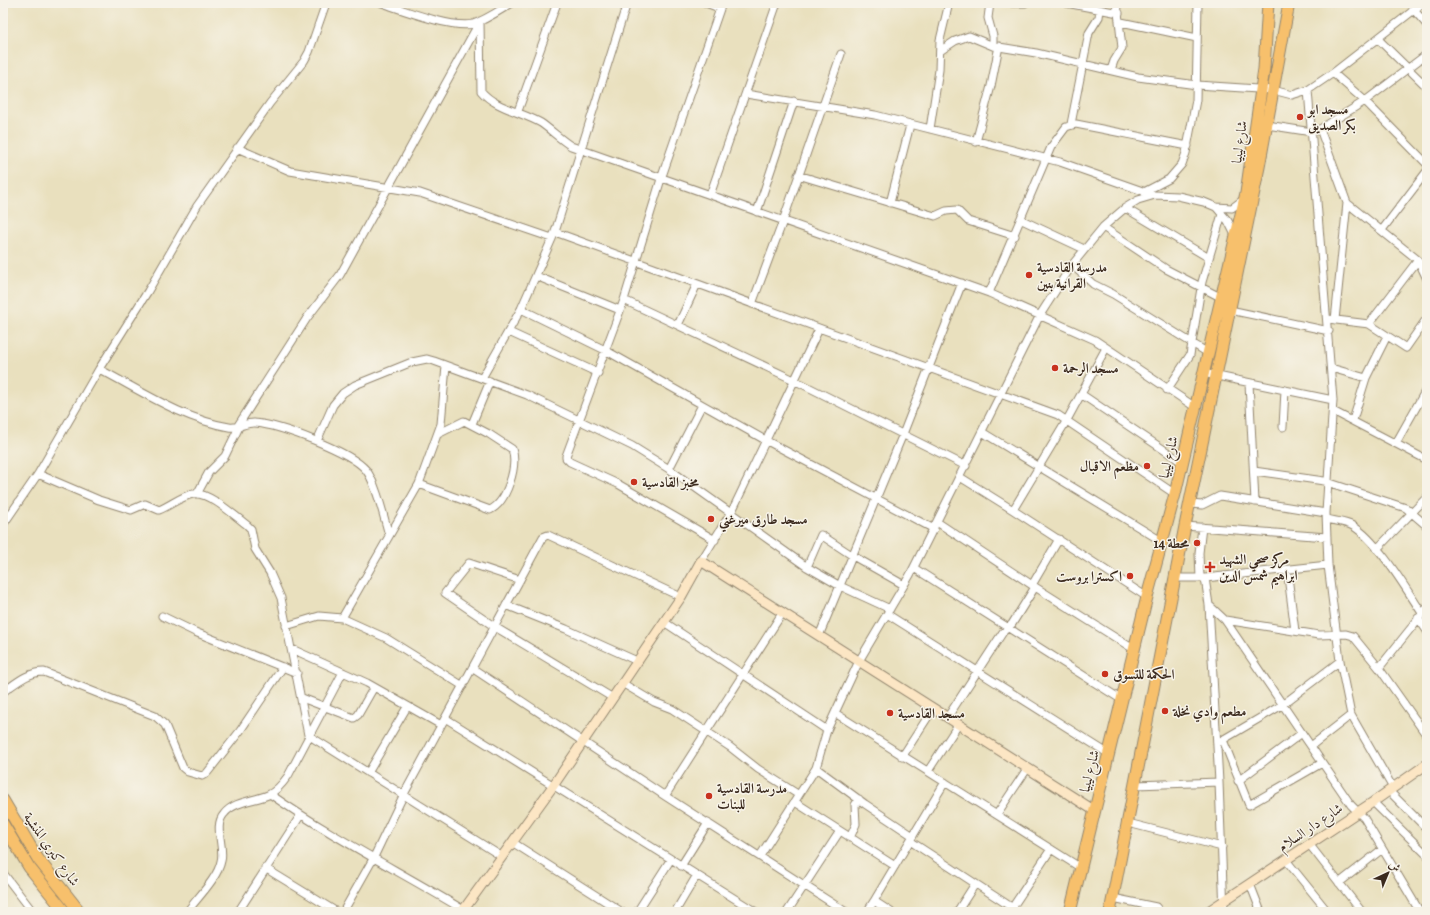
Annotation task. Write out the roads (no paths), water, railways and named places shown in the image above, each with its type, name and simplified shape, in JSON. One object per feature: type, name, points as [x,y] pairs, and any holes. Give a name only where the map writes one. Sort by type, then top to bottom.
[{"type":"main road","name":"شارع ليبيا","points":[[1070,912],[1147,597],[1175,494],[1245,198],[1254,146],[1261,89],[1268,3]]},
{"type":"main road","name":"شارع ليبيا","points":[[1110,912],[1290,3]]},
{"type":"main road","name":"شارع كبري المنشية","points":[[3,800],[38,860],[80,912]]},
{"type":"main road","name":"شارع كبري المنشية","points":[[3,824],[29,867],[65,912]]},
{"type":"street","points":[[3,525],[38,474],[99,368],[148,291],[197,206],[287,80],[304,61],[309,52],[326,3]]},
{"type":"street","points":[[382,3],[419,15],[461,24],[469,24],[480,21],[512,3]]},
{"type":"street","points":[[518,111],[557,3]]},
{"type":"street","points":[[482,378],[521,309],[554,235],[627,3]]},
{"type":"street","points":[[706,3],[721,6],[661,178],[624,300],[566,458],[618,484],[715,540]]},
{"type":"street","points":[[710,195],[777,3]]},
{"type":"street","points":[[930,129],[939,70],[940,40],[949,3]]},
{"type":"street","points":[[976,142],[991,86],[996,46],[988,18],[990,3]]},
{"type":"street","points":[[1012,3],[1026,3]]},
{"type":"street","points":[[1066,3],[1119,13]]},
{"type":"street","points":[[1110,70],[1114,61],[1122,51],[1117,3]]},
{"type":"street","points":[[1144,192],[1161,184],[1174,174],[1182,164],[1188,146],[1195,110],[1197,85],[1198,3]]},
{"type":"street","points":[[940,51],[955,41],[970,36],[996,46],[1138,77],[1197,85],[1273,90],[1289,96],[1308,90],[1333,73],[1378,39],[1413,9],[1423,3]]},
{"type":"street","points":[[1413,9],[1427,25]]},
{"type":"street","points":[[1071,124],[1089,33],[1099,17],[1100,10]]},
{"type":"street","points":[[480,21],[481,91],[496,103],[518,111],[542,124],[563,140],[580,150],[990,293],[1040,314],[1092,339],[1195,408]]},
{"type":"street","points":[[197,494],[209,472],[225,456],[238,426],[307,318],[340,275],[480,21]]},
{"type":"street","points":[[1120,22],[1197,38]]},
{"type":"street","points":[[1378,39],[1427,87]]},
{"type":"street","points":[[752,304],[783,221],[841,54]]},
{"type":"street","points":[[1267,125],[1312,132],[1320,130],[1364,102],[1427,54]]},
{"type":"street","points":[[1333,73],[1427,164]]},
{"type":"street","points":[[1308,90],[1332,319]]},
{"type":"street","points":[[746,94],[823,105],[875,115],[976,142],[1047,158],[1091,172],[1155,196]]},
{"type":"street","points":[[757,212],[794,101]]},
{"type":"street","points":[[890,203],[910,124]]},
{"type":"street","points":[[990,293],[1047,158],[1057,137],[1066,127],[1071,124],[1188,146]]},
{"type":"street","points":[[1320,130],[1347,203],[1332,319],[1328,331],[1333,411],[1326,516],[1328,565],[1338,635],[1340,661],[1351,715],[1391,790],[1427,830]]},
{"type":"street","points":[[237,148],[290,171],[434,197],[636,261],[1000,394],[1067,420],[1175,494]]},
{"type":"street","points":[[1382,230],[1427,171]]},
{"type":"street","points":[[798,175],[935,216],[946,211],[957,210],[968,221],[1015,236]]},
{"type":"street","points":[[760,856],[816,768],[827,730],[859,661],[914,568],[966,466],[1040,314],[1072,265],[1103,227],[1125,208],[1138,200],[1155,196],[1190,198],[1216,207],[1232,208],[1245,198]]},
{"type":"street","points":[[1347,203],[1418,260],[1426,277]]},
{"type":"street","points":[[1216,207],[1236,237]]},
{"type":"street","points":[[1125,208],[1209,258]]},
{"type":"street","points":[[1167,390],[1188,361],[1193,345],[1201,288],[1222,214]]},
{"type":"street","points":[[1022,220],[1084,249]]},
{"type":"street","points":[[1103,227],[1166,269],[1222,298]]},
{"type":"street","points":[[1368,324],[1418,260]]},
{"type":"street","points":[[1072,265],[1093,284],[1113,294],[1208,353]]},
{"type":"street","points":[[536,276],[620,310]]},
{"type":"street","points":[[819,636],[903,434],[962,283]]},
{"type":"street","points":[[678,325],[698,284]]},
{"type":"street","points":[[624,300],[794,380],[966,466]]},
{"type":"street","points":[[521,309],[605,350],[767,441],[934,529]]},
{"type":"street","points":[[1230,310],[1328,331]]},
{"type":"street","points":[[1332,319],[1368,324],[1406,348],[1427,318]]},
{"type":"street","points":[[270,794],[300,816],[465,911],[501,856],[553,786],[681,597],[730,514],[767,441],[819,329]]},
{"type":"street","points":[[509,332],[598,373]]},
{"type":"street","points":[[1354,420],[1366,378],[1387,336]]},
{"type":"street","points":[[1014,510],[1067,420],[1106,348]]},
{"type":"street","points":[[317,441],[337,398],[355,385],[420,360],[427,359],[490,381],[580,420],[632,446],[669,469],[730,514],[807,567],[888,611],[1109,754]]},
{"type":"street","points":[[342,618],[419,484],[438,434],[443,407],[446,366]]},
{"type":"street","points":[[99,368],[191,416],[229,427],[255,423],[278,428],[317,441],[348,456],[366,470],[389,535]]},
{"type":"street","points":[[1331,368],[1366,378]]},
{"type":"street","points":[[1203,373],[1333,400]]},
{"type":"street","points":[[472,424],[490,381]]},
{"type":"street","points":[[1249,383],[1256,502]]},
{"type":"street","points":[[1396,443],[1427,388]]},
{"type":"street","points":[[1283,427],[1285,390]]},
{"type":"street","points":[[1081,394],[1182,462]]},
{"type":"street","points":[[669,469],[702,405]]},
{"type":"street","points":[[1333,411],[1354,420],[1427,460]]},
{"type":"street","points":[[419,484],[486,510],[496,506],[512,477],[514,469],[514,455],[509,446],[472,424],[464,421],[438,434]]},
{"type":"street","points":[[982,432],[1162,542]]},
{"type":"street","points":[[1254,471],[1328,482],[1406,508],[1413,512],[1427,526]]},
{"type":"street","points":[[38,474],[99,500],[131,510],[145,504],[159,510],[191,495],[197,494],[215,501],[251,529],[255,549],[276,584],[281,598],[302,698],[308,735],[501,856]]},
{"type":"street","points":[[960,477],[1014,510],[1147,597]]},
{"type":"street","points":[[1190,504],[1202,505],[1220,496],[1326,516],[1355,527],[1377,549],[1423,613],[1427,631]]},
{"type":"street","points":[[1377,549],[1427,497]]},
{"type":"street","points":[[937,522],[1033,586],[1135,650]]},
{"type":"street","points":[[1186,526],[1327,537]]},
{"type":"street","points":[[1202,527],[1199,553],[1202,578],[1209,605],[1220,742],[1219,782],[1224,912]]},
{"type":"street","points":[[342,912],[373,859],[404,794],[440,725],[463,686],[545,535],[615,565],[681,597]]},
{"type":"street","points":[[807,567],[821,536],[904,585]]},
{"type":"street","points":[[947,718],[1003,632],[1012,624],[1059,539]]},
{"type":"street","points":[[701,561],[1095,811]]},
{"type":"street","points":[[520,580],[469,563],[446,591],[446,594],[495,627],[612,698]]},
{"type":"street","points":[[1176,578],[1202,578],[1328,565]]},
{"type":"street","points":[[914,568],[1122,700]]},
{"type":"street","points":[[1287,569],[1295,632]]},
{"type":"street","points":[[506,605],[566,629],[637,661]]},
{"type":"street","points":[[1209,605],[1225,620],[1351,805],[1364,818],[1381,850],[1420,912]]},
{"type":"street","points":[[665,796],[783,612]]},
{"type":"street","points":[[1379,668],[1423,613]]},
{"type":"street","points":[[162,616],[195,632],[297,673]]},
{"type":"street","points":[[286,626],[319,616],[342,618],[384,637],[463,686]]},
{"type":"street","points":[[1225,620],[1295,632],[1319,635],[1346,634],[1353,636],[1379,668],[1427,736]]},
{"type":"street","points":[[664,622],[827,730]]},
{"type":"street","points":[[292,649],[374,687],[440,725]]},
{"type":"street","points":[[1220,742],[1282,705],[1340,661]]},
{"type":"street","points":[[3,692],[28,675],[36,672],[44,672],[155,716],[165,725],[184,768],[188,772],[202,776],[207,773],[224,753],[283,667]]},
{"type":"street","points":[[472,668],[665,796],[846,912]]},
{"type":"street","points":[[187,912],[217,872],[221,862],[220,825],[222,815],[229,809],[270,794],[288,776],[308,735],[343,672]]},
{"type":"street","points":[[622,683],[707,731],[758,769],[799,795]]},
{"type":"street","points":[[302,698],[354,718],[358,715],[374,687]]},
{"type":"street","points":[[368,773],[407,707]]},
{"type":"street","points":[[902,757],[933,708]]},
{"type":"street","points":[[835,713],[902,757],[997,814],[1081,868]]},
{"type":"street","points":[[1311,746],[1351,715]]},
{"type":"street","points":[[445,718],[756,912]]},
{"type":"street","points":[[928,772],[958,725]]},
{"type":"street","points":[[1238,781],[1302,733]]},
{"type":"street","points":[[1220,742],[1247,803],[1250,805],[1322,763]]},
{"type":"street","name":"شارع دار السلام","points":[[1207,912],[1391,790],[1427,764]]},
{"type":"street","points":[[816,768],[911,839],[1015,910],[1051,849]]},
{"type":"street","points":[[997,814],[1027,769]]},
{"type":"street","points":[[867,912],[945,782]]},
{"type":"street","points":[[1136,785],[1219,782]]},
{"type":"street","points":[[850,838],[856,824],[855,805],[859,799]]},
{"type":"street","points":[[795,802],[895,866]]},
{"type":"street","points":[[1373,802],[1427,855]]},
{"type":"street","points":[[238,912],[300,816]]},
{"type":"street","points":[[682,866],[708,823]]},
{"type":"street","points":[[1128,823],[1222,847]]},
{"type":"street","points":[[787,912],[840,831]]},
{"type":"street","points":[[512,842],[622,912]]},
{"type":"street","points":[[1309,844],[1362,912]]},
{"type":"street","points":[[1339,884],[1381,850]]},
{"type":"street","points":[[637,912],[671,859]]},
{"type":"street","points":[[1286,860],[1328,912]]},
{"type":"street","points":[[265,868],[337,912]]},
{"type":"street","points":[[3,873],[33,912]]},
{"type":"street","points":[[674,912],[697,876]]},
{"type":"street","points":[[957,912],[975,884]]},
{"type":"street","points":[[1250,884],[1261,912]]},
{"type":"street","points":[[1113,898],[1156,907],[1160,912]]},
{"type":"street","points":[[874,901],[891,912]]},
{"type":"place","name":"مسجد ابو بكر الصديق","points":[[1300,117]]},
{"type":"place","name":"مدرسة القادسية القرانية بنين","points":[[1029,275]]},
{"type":"place","name":"مسجد الرحمة","points":[[1055,368]]},
{"type":"place","name":"مظعم الاقبال","points":[[1147,466]]},
{"type":"place","name":"مخبز القادسية","points":[[634,482]]},
{"type":"place","name":"مسجد طارق ميرغني","points":[[711,519]]},
{"type":"place","name":"محطة 14","points":[[1197,543]]},
{"type":"place","name":"مركز صحي الشهيد ابراهيم شمس الدين","points":[[1210,567]]},
{"type":"place","name":"اكسترا بروست","points":[[1130,576]]},
{"type":"place","name":"الحكمة للتسوق","points":[[1105,674]]},
{"type":"place","name":"مطعم وادي نخلة","points":[[1165,711]]},
{"type":"place","name":"مسجد القادسية","points":[[890,713]]},
{"type":"place","name":"مدرسة القادسية للبنات","points":[[709,796]]}]
